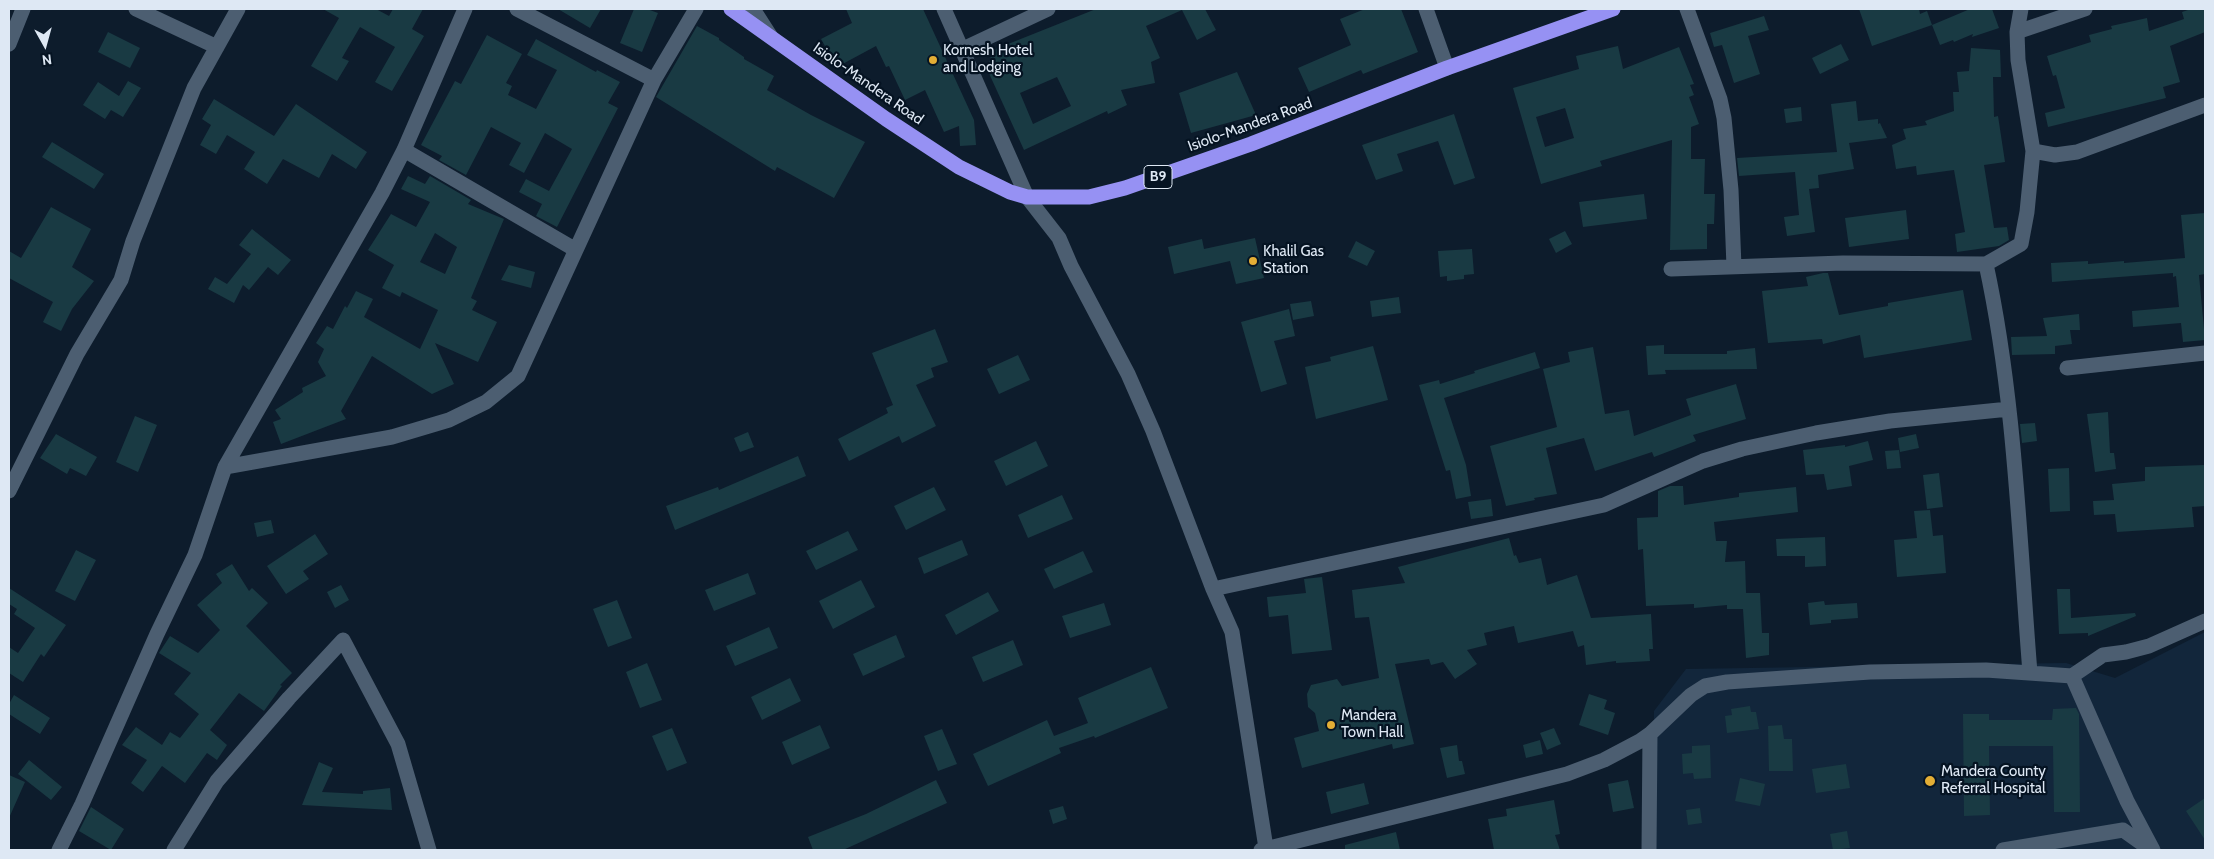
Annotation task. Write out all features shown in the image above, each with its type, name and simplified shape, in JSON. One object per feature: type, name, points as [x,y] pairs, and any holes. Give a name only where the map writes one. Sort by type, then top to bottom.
[{"type":"highway","name":"Isiolo-Mandera Road","points":[[731,9],[886,119],[959,166],[1010,192],[1027,196],[1089,197],[1125,188],[1251,144],[1447,68],[1613,9]]},
{"type":"street","points":[[9,44],[22,9]]},
{"type":"street","points":[[136,9],[217,47]]},
{"type":"street","points":[[9,491],[77,354],[121,280],[133,241],[194,88],[238,9]]},
{"type":"street","points":[[59,850],[82,804],[157,634],[195,555],[225,467],[382,193],[404,150],[465,9]]},
{"type":"street","points":[[517,9],[654,80]]},
{"type":"street","points":[[225,467],[392,436],[449,420],[486,402],[518,376],[654,80],[696,9]]},
{"type":"street","points":[[753,9],[771,37]]},
{"type":"street","points":[[944,9],[1027,196],[1059,238],[1080,283],[1128,374],[1174,484],[1213,589],[1232,632],[1264,849],[1567,774],[1604,760],[1650,734],[1691,695],[1705,686],[1870,672],[1986,670],[2072,676],[2103,655],[2149,646],[2205,621]]},
{"type":"street","points":[[963,49],[1048,9]]},
{"type":"street","points":[[1426,9],[1447,68]]},
{"type":"street","points":[[1687,9],[1720,99],[1724,118],[1731,190],[1734,267]]},
{"type":"street","points":[[1671,269],[1843,263],[1986,264],[2022,244],[2033,151],[2018,60],[2017,32],[2021,9]]},
{"type":"street","points":[[2017,32],[2085,9]]},
{"type":"street","points":[[2033,151],[2055,155],[2077,152],[2205,105]]},
{"type":"street","points":[[404,150],[576,250]]},
{"type":"street","points":[[1986,264],[1997,316],[2010,409],[2030,673]]},
{"type":"street","points":[[2068,368],[2205,353]]},
{"type":"street","points":[[1213,589],[1428,541],[1597,507],[1703,461],[1742,449],[1816,433],[1890,421],[2010,409]]},
{"type":"street","points":[[174,850],[217,781],[343,640],[398,744],[429,850]]},
{"type":"street","points":[[2072,676],[2127,801],[2152,850]]},
{"type":"street","points":[[1649,850],[1650,734]]},
{"type":"street","points":[[2003,850],[2052,846],[2123,830],[2152,850]]},
{"type":"shaded area","name":"Mandera County Referral Hospital","points":[[2205,632],[2205,850],[1653,850],[1654,711],[1686,669],[2066,663],[2115,678]]},
{"type":"building","points":[[323,9],[376,9],[389,16],[393,9],[423,9],[412,29],[424,36],[392,91],[375,82],[395,47],[360,27],[342,58],[349,61],[337,81],[311,66],[339,18]]},
{"type":"building","points":[[558,9],[601,9],[590,28]]},
{"type":"building","points":[[634,9],[647,9],[658,13],[642,52],[620,43]]},
{"type":"building","points":[[846,9],[923,9],[974,120],[976,145],[960,146],[959,126],[944,132],[925,90],[905,100],[889,66],[886,67],[876,46],[837,67],[821,39],[852,23]]},
{"type":"building","points":[[1096,9],[1205,9],[1216,30],[1197,40],[1182,10],[1146,26],[1160,58],[1151,62],[1155,83],[1121,90],[1127,105],[1108,114],[1107,111],[1024,150],[987,69],[993,50]],"holes":[[[1057,77],[1071,106],[1033,124],[1020,93]]]},
{"type":"building","points":[[1365,9],[1401,9],[1418,52],[1363,74],[1361,70],[1309,92],[1298,68],[1351,45],[1340,19]]},
{"type":"building","points":[[1859,9],[1919,9],[1920,14],[1927,11],[1932,25],[1872,46]]},
{"type":"building","points":[[1970,9],[1992,9],[1999,28],[1940,45],[1932,25]]},
{"type":"building","points":[[2191,9],[2205,9],[2205,32],[2170,46],[2180,82],[2163,87],[2166,98],[2048,127],[2045,113],[2065,108],[2056,75],[2053,76],[2047,56],[2091,42],[2089,35],[2112,29],[2111,26],[2147,18],[2149,31],[2184,19],[2182,12]]},
{"type":"building","points":[[1764,16],[1769,30],[1748,36],[1760,74],[1734,83],[1722,45],[1714,47],[1710,33]]},
{"type":"building","points":[[697,26],[719,38],[719,40],[744,57],[744,59],[774,76],[767,90],[865,142],[834,198],[777,167],[775,171],[656,97]]},
{"type":"building","points":[[108,32],[140,48],[130,68],[98,52]]},
{"type":"building","points":[[487,35],[522,54],[506,83],[512,86],[508,95],[536,109],[557,70],[527,55],[536,39],[596,72],[597,70],[620,82],[608,103],[618,108],[557,227],[536,216],[542,204],[519,192],[526,179],[549,191],[572,149],[545,133],[524,173],[509,165],[521,143],[491,127],[466,175],[439,160],[442,156],[421,145],[455,81],[461,84]]},
{"type":"building","points":[[1841,44],[1849,60],[1820,74],[1812,58]]},
{"type":"building","points":[[1618,46],[1623,69],[1679,47],[1694,84],[1690,85],[1694,95],[1689,97],[1699,124],[1691,127],[1691,159],[1705,159],[1704,194],[1715,194],[1714,224],[1707,224],[1707,249],[1670,250],[1672,140],[1600,161],[1602,166],[1541,184],[1513,88],[1579,69],[1576,56]],"holes":[[[1565,108],[1574,138],[1545,147],[1536,117]]]},
{"type":"building","points":[[1971,48],[2000,50],[2001,77],[1993,77],[1994,117],[1998,116],[2005,162],[1984,165],[1994,228],[2007,227],[2009,240],[1999,246],[1957,252],[1955,234],[1965,232],[1954,170],[1917,175],[1916,166],[1896,169],[1892,145],[1906,139],[1903,129],[1927,125],[1925,121],[1954,111],[1953,92],[1959,92],[1957,72],[1969,71]]},
{"type":"building","points":[[1237,72],[1256,115],[1191,133],[1179,93]]},
{"type":"building","points":[[128,81],[141,88],[123,117],[111,110],[105,119],[83,105],[98,82],[119,96]]},
{"type":"building","points":[[214,99],[274,136],[296,104],[367,152],[356,169],[332,154],[319,178],[283,159],[267,184],[244,169],[255,152],[227,135],[216,154],[200,145],[211,125],[202,119]]},
{"type":"building","points":[[1856,101],[1858,121],[1878,119],[1878,124],[1880,123],[1887,138],[1849,143],[1854,169],[1818,175],[1819,188],[1809,189],[1815,232],[1787,236],[1784,217],[1799,215],[1795,172],[1739,176],[1737,158],[1837,152],[1831,104]]},
{"type":"building","points":[[1801,107],[1802,121],[1786,123],[1784,109]]},
{"type":"building","points":[[1454,114],[1475,178],[1454,185],[1438,141],[1397,154],[1403,171],[1376,180],[1362,145]]},
{"type":"building","points":[[52,142],[104,174],[94,189],[42,157]]},
{"type":"building","points":[[408,176],[425,184],[430,176],[471,200],[468,204],[504,219],[471,298],[477,301],[472,310],[497,322],[478,362],[435,343],[454,384],[432,394],[372,356],[341,411],[346,419],[281,444],[273,422],[281,419],[275,410],[303,392],[302,388],[326,376],[318,362],[324,349],[316,343],[327,326],[333,329],[345,306],[347,308],[356,291],[373,299],[364,317],[420,349],[438,310],[402,292],[400,297],[382,288],[394,265],[368,250],[391,214],[416,227],[430,202],[401,189]],"holes":[[[435,233],[457,247],[445,274],[420,262]]]},
{"type":"building","points":[[1644,194],[1647,219],[1583,227],[1579,202]]},
{"type":"building","points":[[51,207],[91,229],[72,267],[94,281],[72,309],[61,331],[43,322],[53,302],[9,278],[9,251],[21,258]]},
{"type":"building","points":[[1906,210],[1909,239],[1849,247],[1845,218]]},
{"type":"building","points":[[2205,213],[2205,274],[2199,275],[2205,340],[2183,342],[2181,323],[2133,327],[2132,311],[2179,307],[2176,276],[2173,277],[2173,273],[2052,282],[2051,263],[2088,261],[2088,264],[2124,261],[2124,263],[2185,258],[2181,215]]},
{"type":"building","points":[[252,229],[291,260],[278,275],[268,267],[249,290],[243,285],[234,303],[208,289],[215,277],[227,284],[251,254],[239,245]]},
{"type":"building","points":[[1565,231],[1572,244],[1556,253],[1549,239]]},
{"type":"building","points":[[1255,238],[1264,278],[1236,284],[1230,261],[1174,274],[1168,247],[1202,239],[1204,249]]},
{"type":"building","points":[[1356,241],[1375,251],[1367,266],[1348,257]]},
{"type":"building","points":[[1472,249],[1474,274],[1464,275],[1464,279],[1447,281],[1447,276],[1440,277],[1438,251]]},
{"type":"building","points":[[509,265],[535,272],[531,288],[501,280]]},
{"type":"building","points":[[1828,273],[1839,315],[1888,306],[1888,303],[1963,290],[1972,340],[1864,358],[1860,335],[1823,344],[1822,339],[1768,343],[1762,291],[1808,286],[1806,277]]},
{"type":"building","points":[[1399,297],[1401,313],[1372,317],[1370,301]]},
{"type":"building","points":[[1311,301],[1314,316],[1293,320],[1290,304]]},
{"type":"building","points":[[1289,309],[1295,336],[1274,341],[1287,384],[1261,392],[1241,322]]},
{"type":"building","points":[[2079,314],[2080,330],[2070,330],[2072,344],[2055,346],[2055,354],[2012,355],[2011,337],[2047,336],[2043,318]]},
{"type":"building","points":[[935,329],[948,362],[931,368],[934,377],[916,385],[936,426],[902,443],[899,436],[849,461],[838,439],[888,413],[886,408],[893,405],[872,353]]},
{"type":"building","points":[[1664,345],[1664,354],[1727,354],[1727,351],[1755,348],[1757,369],[1665,370],[1666,374],[1648,375],[1646,346]]},
{"type":"building","points":[[1373,346],[1388,400],[1316,419],[1305,367],[1331,361],[1330,357]]},
{"type":"building","points":[[1593,347],[1605,414],[1629,410],[1634,436],[1691,415],[1686,399],[1736,384],[1746,419],[1693,435],[1696,441],[1654,457],[1652,452],[1595,471],[1584,438],[1546,448],[1557,494],[1506,506],[1490,446],[1557,427],[1543,369],[1570,362],[1568,352]]},
{"type":"building","points":[[1535,352],[1540,368],[1444,398],[1466,465],[1471,496],[1456,499],[1450,470],[1446,471],[1419,385],[1439,380],[1440,384]]},
{"type":"building","points":[[1018,355],[1030,380],[999,394],[987,369]]},
{"type":"building","points":[[2108,412],[2110,453],[2114,453],[2116,469],[2095,472],[2087,414]]},
{"type":"building","points":[[135,416],[157,425],[138,472],[116,462]]},
{"type":"building","points":[[2035,423],[2037,441],[2022,443],[2020,424]]},
{"type":"building","points":[[748,432],[754,447],[740,452],[734,438]]},
{"type":"building","points":[[56,434],[97,457],[86,476],[70,468],[67,474],[40,458]]},
{"type":"building","points":[[1916,434],[1919,448],[1900,452],[1898,438]]},
{"type":"building","points":[[1036,441],[1048,466],[1006,486],[994,461]]},
{"type":"building","points":[[1868,441],[1873,460],[1849,466],[1852,486],[1827,490],[1824,474],[1806,475],[1803,450],[1845,445],[1845,447]]},
{"type":"building","points":[[1899,450],[1901,468],[1887,469],[1885,451]]},
{"type":"building","points":[[798,456],[806,476],[675,530],[666,506],[718,487],[719,490]]},
{"type":"building","points":[[2205,465],[2205,506],[2192,507],[2194,527],[2117,532],[2115,514],[2094,515],[2093,501],[2114,500],[2112,484],[2145,481],[2145,467]]},
{"type":"building","points":[[2069,468],[2070,511],[2050,512],[2048,469]]},
{"type":"building","points":[[1939,473],[1943,507],[1927,509],[1923,475]]},
{"type":"building","points":[[1670,486],[1683,486],[1684,505],[1739,497],[1739,493],[1796,487],[1798,512],[1714,522],[1716,541],[1727,541],[1725,562],[1745,561],[1746,593],[1760,593],[1762,633],[1769,633],[1769,655],[1746,658],[1743,609],[1727,609],[1727,605],[1694,608],[1694,604],[1646,606],[1643,549],[1638,550],[1637,518],[1658,517],[1658,491]]},
{"type":"building","points":[[934,487],[946,510],[906,530],[894,506]]},
{"type":"building","points":[[1062,495],[1073,519],[1028,538],[1018,515]]},
{"type":"building","points":[[1491,499],[1493,516],[1471,519],[1468,502]]},
{"type":"building","points":[[1930,510],[1933,536],[1943,535],[1946,573],[1897,577],[1894,540],[1917,538],[1914,511]]},
{"type":"building","points":[[271,520],[274,533],[257,537],[254,523]]},
{"type":"building","points":[[848,531],[858,550],[816,570],[806,551]]},
{"type":"building","points":[[315,534],[328,554],[303,571],[309,579],[286,594],[267,566]]},
{"type":"building","points":[[1825,537],[1826,566],[1805,567],[1805,556],[1777,556],[1776,539]]},
{"type":"building","points":[[1509,538],[1514,556],[1516,555],[1519,563],[1541,558],[1547,585],[1577,575],[1591,618],[1651,614],[1653,649],[1649,649],[1650,661],[1616,663],[1616,661],[1586,665],[1584,645],[1578,647],[1573,631],[1518,643],[1514,626],[1484,633],[1487,645],[1467,650],[1477,664],[1455,679],[1443,662],[1431,665],[1429,659],[1395,664],[1414,744],[1393,749],[1392,744],[1302,768],[1294,738],[1319,731],[1315,713],[1308,707],[1307,694],[1311,685],[1337,679],[1342,686],[1379,678],[1369,617],[1355,618],[1352,590],[1405,583],[1398,567]]},
{"type":"building","points":[[962,540],[968,555],[924,574],[918,558]]},
{"type":"building","points":[[76,550],[96,560],[75,601],[55,591]]},
{"type":"building","points":[[1083,551],[1093,572],[1054,589],[1044,569]]},
{"type":"building","points":[[232,564],[249,591],[252,588],[268,603],[246,626],[292,673],[280,685],[282,686],[264,711],[239,693],[210,730],[227,745],[217,760],[207,753],[185,783],[162,766],[143,792],[131,783],[147,760],[122,745],[136,727],[162,745],[170,732],[180,738],[199,714],[174,694],[191,673],[159,653],[170,636],[198,653],[220,630],[197,605],[222,583],[216,574]]},
{"type":"building","points":[[748,573],[756,594],[714,611],[705,590]]},
{"type":"building","points":[[1322,577],[1332,650],[1292,654],[1288,615],[1269,617],[1267,597],[1306,593],[1304,579]]},
{"type":"building","points":[[861,580],[875,607],[833,629],[819,601]]},
{"type":"building","points":[[341,585],[349,600],[335,608],[327,592]]},
{"type":"building","points":[[9,588],[66,625],[44,657],[41,654],[23,682],[9,673],[9,647],[18,653],[35,628],[14,614],[17,609],[9,604]]},
{"type":"building","points":[[2057,589],[2070,589],[2071,618],[2135,613],[2136,616],[2088,636],[2088,633],[2059,634]]},
{"type":"building","points":[[988,592],[999,611],[956,635],[945,615]]},
{"type":"building","points":[[617,600],[632,638],[608,647],[593,609]]},
{"type":"building","points":[[1824,601],[1825,605],[1857,603],[1858,618],[1831,620],[1831,623],[1810,625],[1808,603]]},
{"type":"building","points":[[1104,603],[1111,625],[1070,638],[1062,616]]},
{"type":"building","points":[[769,627],[778,648],[735,666],[726,646]]},
{"type":"building","points":[[896,635],[905,657],[863,676],[853,654]]},
{"type":"building","points":[[1013,640],[1023,665],[983,682],[972,657]]},
{"type":"building","points":[[647,663],[662,700],[640,708],[626,672]]},
{"type":"building","points":[[1151,667],[1168,708],[1095,738],[1094,736],[1059,748],[1061,753],[988,786],[973,754],[1047,720],[1054,736],[1088,723],[1078,698]]},
{"type":"building","points":[[790,678],[801,701],[762,720],[751,697]]},
{"type":"building","points":[[1589,694],[1607,700],[1604,709],[1615,713],[1608,735],[1579,725]]},
{"type":"building","points":[[14,695],[50,718],[40,734],[9,714],[9,704]]},
{"type":"building","points":[[1750,706],[1751,712],[1756,712],[1759,729],[1727,733],[1725,716],[1732,715],[1731,709]]},
{"type":"building","points":[[2076,708],[2079,714],[2080,812],[2054,812],[2053,746],[1989,746],[1990,815],[1964,816],[1963,714],[1989,714],[1989,720],[2052,720],[2053,709]]},
{"type":"building","points":[[820,725],[830,748],[792,765],[782,742]]},
{"type":"building","points":[[1782,725],[1784,739],[1792,739],[1793,771],[1769,771],[1768,726]]},
{"type":"building","points":[[672,728],[687,763],[667,771],[652,736]]},
{"type":"building","points":[[1554,728],[1561,744],[1547,750],[1540,733]]},
{"type":"building","points":[[942,729],[957,764],[938,771],[924,736]]},
{"type":"building","points":[[1540,740],[1543,754],[1526,758],[1523,745]]},
{"type":"building","points":[[1457,745],[1459,761],[1462,761],[1465,774],[1447,778],[1440,748]]},
{"type":"building","points":[[1710,745],[1711,778],[1694,779],[1693,773],[1683,774],[1682,754],[1692,753],[1692,746]]},
{"type":"building","points":[[29,760],[62,787],[51,800],[18,774]]},
{"type":"building","points":[[319,762],[333,768],[322,792],[363,794],[363,791],[390,788],[392,810],[302,805]]},
{"type":"building","points":[[1846,764],[1850,788],[1816,793],[1812,769]]},
{"type":"building","points":[[9,775],[25,782],[9,818]]},
{"type":"building","points":[[1740,778],[1765,784],[1760,806],[1735,801]]},
{"type":"building","points":[[936,780],[947,803],[843,850],[813,850],[808,837],[866,814]]},
{"type":"building","points":[[1628,780],[1634,808],[1613,812],[1608,784]]},
{"type":"building","points":[[1364,783],[1369,804],[1331,814],[1326,792]]},
{"type":"building","points":[[2205,798],[2205,840],[2186,811]]},
{"type":"building","points":[[1554,800],[1560,834],[1555,835],[1560,850],[1494,850],[1488,819],[1507,816],[1506,809]]},
{"type":"building","points":[[1063,806],[1067,819],[1053,824],[1049,810]]},
{"type":"building","points":[[91,807],[124,829],[111,850],[79,831]]},
{"type":"building","points":[[1700,808],[1702,823],[1688,825],[1686,810]]},
{"type":"building","points":[[1847,831],[1850,848],[1833,850],[1830,834]]},
{"type":"building","points":[[1396,832],[1400,850],[1345,850],[1345,845]]},
{"type":"place","name":"Kornesh Hotel and Lodging","points":[[933,60]]},
{"type":"place","name":"Khalil Gas Station","points":[[1253,261]]},
{"type":"place","name":"Mandera Town Hall","points":[[1331,725]]},
{"type":"place","name":"Mandera County Referral Hospital","points":[[1930,781]]}]
